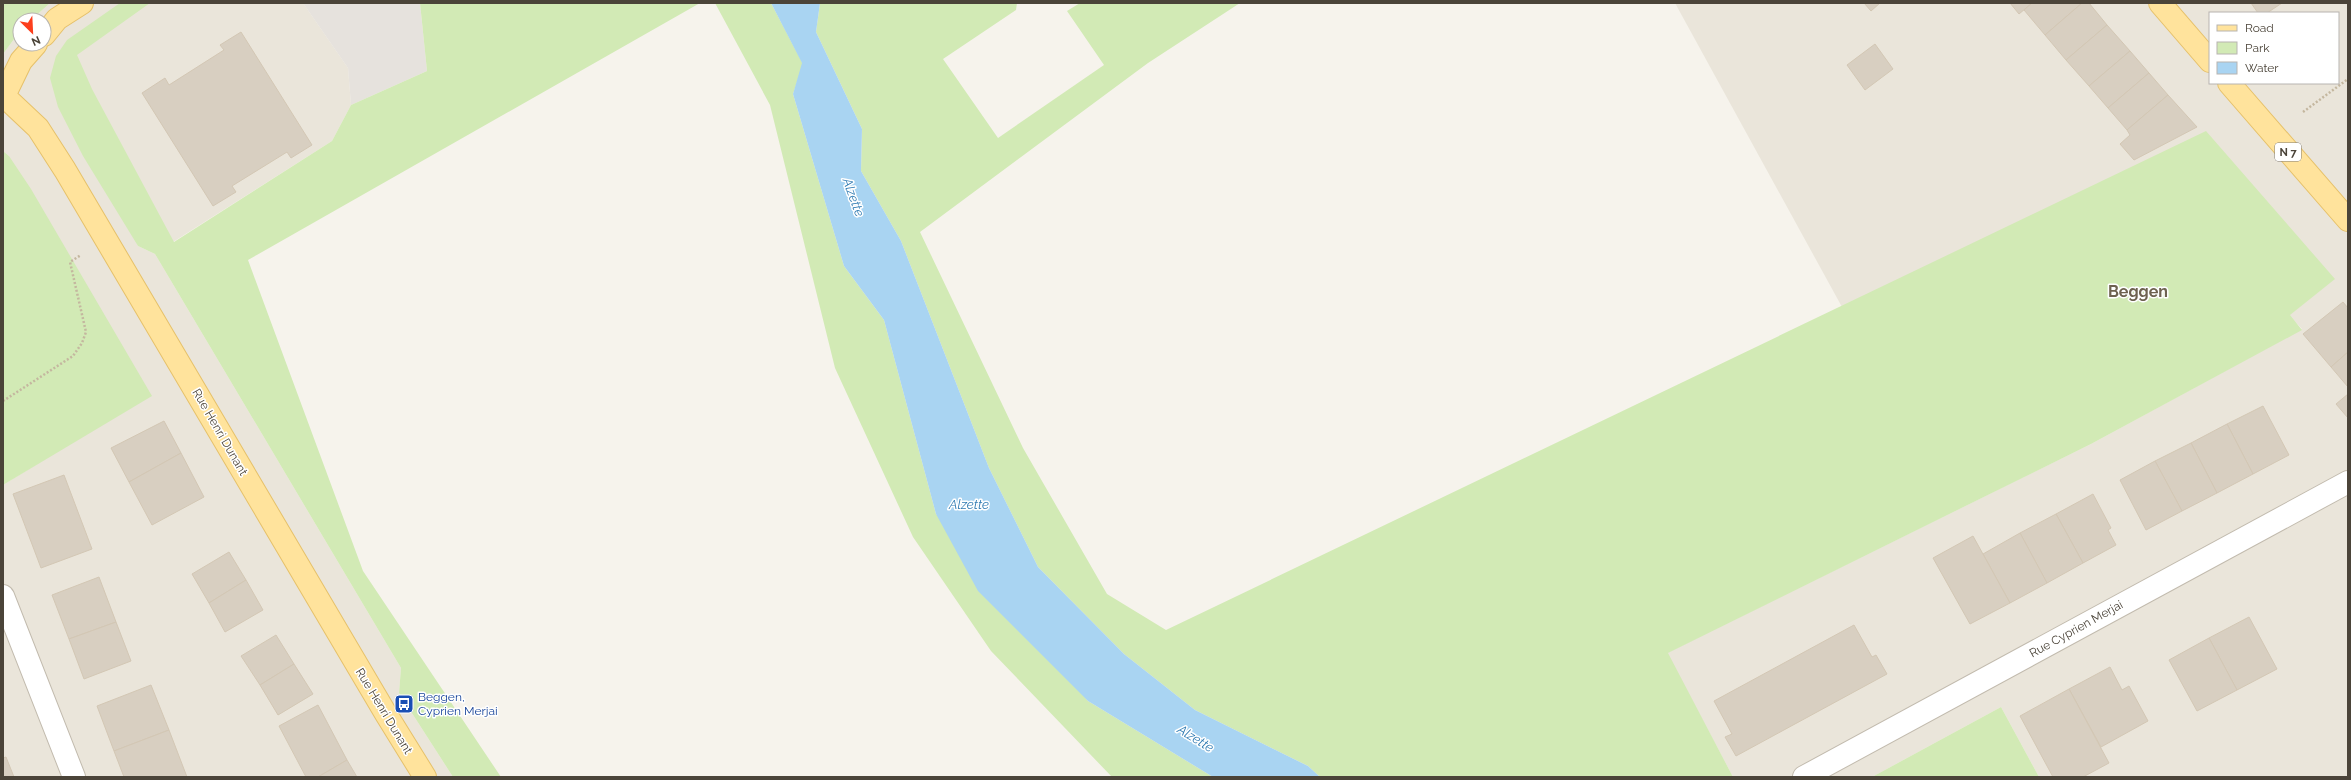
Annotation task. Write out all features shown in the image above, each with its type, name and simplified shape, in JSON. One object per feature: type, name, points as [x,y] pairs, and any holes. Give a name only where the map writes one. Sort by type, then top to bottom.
[{"type":"main road","points":[[52,25],[57,19],[82,3]]},
{"type":"main road","points":[[2160,3],[2209,60]]},
{"type":"main road","points":[[4,96],[21,61],[29,52]]},
{"type":"main road","name":"N 7","points":[[2230,84],[2348,220]]},
{"type":"main road","name":"Rue Henri Dunant","points":[[4,96],[38,128],[65,170],[386,714],[425,777]]},
{"type":"street","name":"Rue Cyprien Merjai","points":[[1804,777],[2348,482]]},
{"type":"street","points":[[3,596],[74,777]]},
{"type":"path","points":[[2303,112],[2348,79]]},
{"type":"path","points":[[3,401],[73,356],[82,343],[86,332],[70,262],[81,256]]},
{"type":"shaded area","points":[[50,3],[303,3],[348,68],[351,105],[332,141],[173,242],[92,90],[138,246],[155,254],[401,668],[399,693],[453,777],[3,777],[3,485],[50,456],[9,156],[3,151],[3,54],[12,42],[12,52],[52,52],[52,12],[40,12]]},
{"type":"shaded area","points":[[303,3],[420,3],[427,71],[351,105],[348,68]]},
{"type":"shaded area","points":[[1675,3],[2348,3],[2348,777],[2039,777],[2001,707],[1872,777],[1733,777],[1667,653],[2091,444],[2302,329],[2289,315],[2206,132],[1842,307]]},
{"type":"green space","points":[[3,3],[50,3],[40,12],[12,12],[12,42],[3,54]]},
{"type":"green space","points":[[120,3],[150,3],[77,55],[92,89],[174,242],[332,141],[351,105],[427,71],[420,3],[700,3],[248,260],[363,571],[501,777],[453,777],[399,693],[401,668],[155,254],[138,246],[83,156],[58,107],[50,78],[56,56],[67,40]]},
{"type":"green space","points":[[715,3],[771,3],[803,64],[793,94],[844,266],[884,320],[936,514],[1088,701],[1213,777],[1112,777],[991,651],[913,537],[835,368],[770,105]]},
{"type":"green space","points":[[820,3],[1017,3],[1016,10],[943,59],[998,138],[1104,65],[1067,11],[1080,3],[1240,3],[1148,63],[920,232],[1023,448],[1107,594],[1166,630],[2206,131],[2335,279],[2290,315],[2302,330],[2091,444],[1668,653],[1733,777],[1320,777],[1308,766],[1195,710],[1124,654],[1038,567],[989,468],[901,241],[861,171],[862,129],[816,32]]},
{"type":"green space","points":[[3,151],[9,156],[31,189],[152,396],[3,485]]},
{"type":"green space","points":[[2001,707],[2039,777],[1872,777]]},
{"type":"water","name":"Alzette","points":[[771,3],[820,3],[816,32],[862,129],[861,171],[901,241],[989,468],[1038,567],[1124,654],[1195,710],[1308,766],[1320,777],[1213,777],[1088,701],[978,591],[936,514],[884,320],[844,266],[793,94],[802,63]]},
{"type":"building","points":[[1864,3],[1880,3],[1871,11]]},
{"type":"building","points":[[2010,3],[2032,3],[2019,14]]},
{"type":"building","points":[[2032,3],[2082,3],[2045,35],[2024,10]]},
{"type":"building","points":[[2082,3],[2089,3],[2107,25],[2066,60],[2045,35]]},
{"type":"building","points":[[2251,3],[2282,3],[2268,12],[2257,12]]},
{"type":"building","points":[[2107,25],[2130,51],[2089,86],[2066,60]]},
{"type":"building","points":[[241,32],[312,145],[291,158],[287,152],[232,186],[236,192],[213,206],[142,93],[165,78],[169,85],[224,50],[220,45]]},
{"type":"building","points":[[1875,44],[1893,69],[1865,90],[1847,65]]},
{"type":"building","points":[[2130,51],[2149,73],[2108,108],[2089,86]]},
{"type":"building","points":[[2149,73],[2168,95],[2127,130],[2108,108]]},
{"type":"building","points":[[2168,95],[2197,127],[2134,160],[2120,144],[2130,135],[2127,130]]},
{"type":"building","points":[[2343,302],[2348,308],[2348,352],[2331,367],[2303,334]]},
{"type":"building","points":[[2348,352],[2348,387],[2331,367]]},
{"type":"building","points":[[2348,394],[2348,418],[2336,404]]},
{"type":"building","points":[[2263,406],[2289,455],[2253,474],[2227,424]]},
{"type":"building","points":[[164,421],[181,453],[129,482],[111,448]]},
{"type":"building","points":[[2227,424],[2253,474],[2217,493],[2191,443]]},
{"type":"building","points":[[2191,443],[2217,493],[2182,511],[2155,461]]},
{"type":"building","points":[[181,453],[204,497],[152,525],[129,482]]},
{"type":"building","points":[[2155,461],[2182,511],[2146,530],[2120,480]]},
{"type":"building","points":[[64,475],[92,549],[41,568],[13,494]]},
{"type":"building","points":[[2093,494],[2111,528],[2108,530],[2116,545],[2083,563],[2056,514]]},
{"type":"building","points":[[2056,514],[2083,563],[2047,583],[2020,533]]},
{"type":"building","points":[[2020,533],[2047,583],[2010,603],[1983,554]]},
{"type":"building","points":[[1973,536],[2010,603],[1970,624],[1933,558]]},
{"type":"building","points":[[229,552],[246,580],[209,603],[192,574]]},
{"type":"building","points":[[99,577],[116,622],[69,639],[52,595]]},
{"type":"building","points":[[246,580],[263,610],[225,632],[209,603]]},
{"type":"building","points":[[2249,617],[2277,669],[2237,690],[2209,638]]},
{"type":"building","points":[[116,622],[131,661],[84,679],[69,639]]},
{"type":"building","points":[[1854,625],[1872,657],[1876,655],[1887,674],[1736,756],[1725,737],[1732,734],[1714,701]]},
{"type":"building","points":[[276,635],[294,664],[260,685],[241,656]]},
{"type":"building","points":[[2209,638],[2237,690],[2197,711],[2169,660]]},
{"type":"building","points":[[294,664],[313,694],[278,715],[260,685]]},
{"type":"building","points":[[2110,667],[2122,690],[2129,686],[2148,721],[2101,747],[2069,689]]},
{"type":"building","points":[[151,685],[169,730],[114,751],[97,706]]},
{"type":"building","points":[[2069,689],[2109,763],[2083,777],[2053,777],[2020,716]]},
{"type":"building","points":[[318,705],[347,760],[318,777],[306,777],[279,726]]},
{"type":"building","points":[[169,730],[187,777],[124,777],[114,751]]},
{"type":"building","points":[[6,757],[14,777],[3,777],[3,758]]},
{"type":"building","points":[[347,760],[357,777],[318,777]]},
{"type":"place","name":"Beggen, Cyprien Merjai","points":[[404,704]]},
{"type":"district","name":"Beggen","points":[[2138,291]]}]
